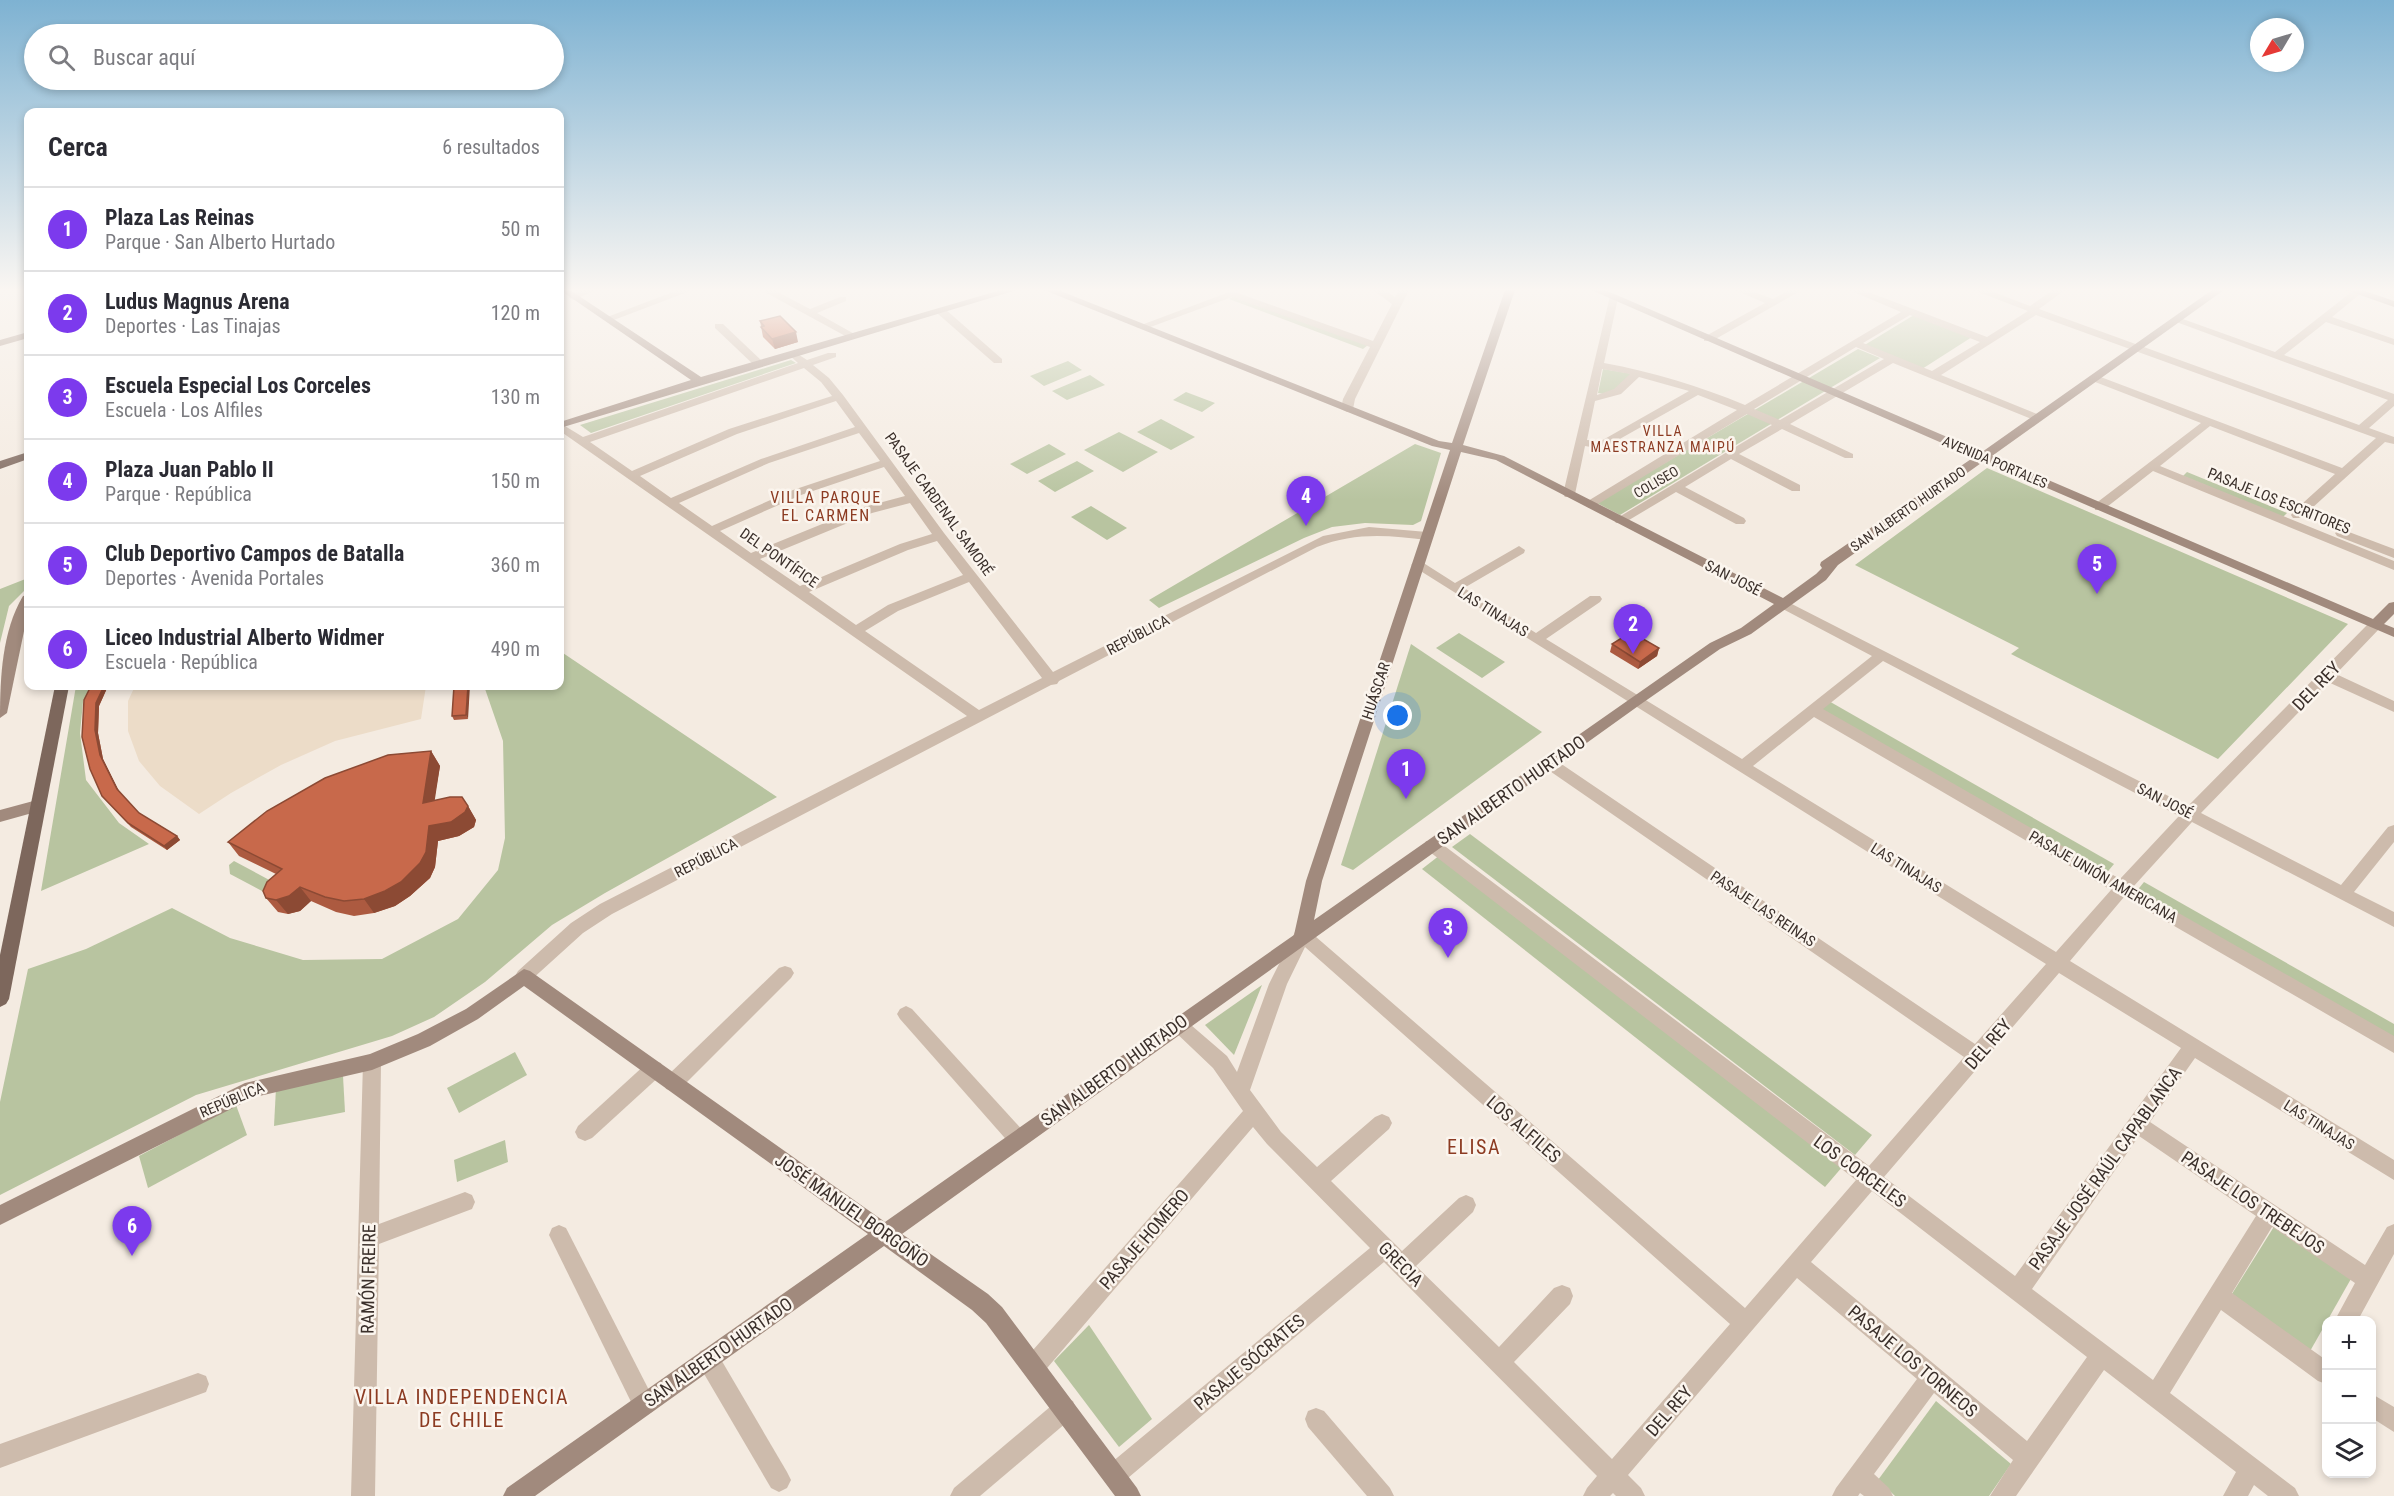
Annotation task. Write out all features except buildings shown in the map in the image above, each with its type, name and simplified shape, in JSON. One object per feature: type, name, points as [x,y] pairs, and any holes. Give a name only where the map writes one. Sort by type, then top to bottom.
[{"type":"main road","points":[[668,360],[700,381]]},
{"type":"main road","points":[[564,425],[773,360]]},
{"type":"main road","name":"SAN JOSÉ","points":[[1223,360],[1436,444],[1495,456],[1779,602]]},
{"type":"main road","name":"HUÁSCAR","points":[[1302,935],[1314,881],[1486,360]]},
{"type":"main road","name":"AVENIDA PORTALES","points":[[1757,360],[2394,633]]},
{"type":"main road","name":"SAN ALBERTO HURTADO","points":[[515,1496],[1302,935],[1715,646],[1739,635],[1779,602],[1825,574],[1833,562],[2121,360]]},
{"type":"main road","points":[[564,418],[674,386],[700,381]]},
{"type":"main road","points":[[0,465],[24,456]]},
{"type":"main road","name":"DEL REY","points":[[2375,625],[2394,606]]},
{"type":"main road","points":[[0,713],[20,616],[24,608]]},
{"type":"main road","points":[[0,647],[15,644]]},
{"type":"main road","points":[[0,999],[61,690]]},
{"type":"main road","points":[[0,816],[37,806]]},
{"type":"main road","name":"REPÚBLICA","points":[[0,1215],[252,1089],[372,1062],[424,1040],[490,1002],[524,976]]},
{"type":"main road","name":"JOSÉ MANUEL BORGOÑO","points":[[524,976],[966,1290],[987,1308],[1034,1366],[1129,1496]]},
{"type":"street","points":[[755,360],[759,364]]},
{"type":"street","name":"PASAJE CARDENAL SAMORÉ","points":[[800,360],[825,380],[863,428],[940,536],[1052,681]]},
{"type":"street","points":[[581,441],[818,360]]},
{"type":"street","points":[[1347,409],[1349,399],[1369,360]]},
{"type":"street","points":[[1569,494],[1598,360]]},
{"type":"street","name":"COLISEO","points":[[1589,504],[1826,360]]},
{"type":"street","name":"COLISEO","points":[[1620,520],[1891,360]]},
{"type":"street","points":[[1894,360],[2038,418]]},
{"type":"street","points":[[1933,375],[1957,360]]},
{"type":"street","points":[[2171,360],[2389,439]]},
{"type":"street","points":[[2286,360],[2394,399],[2361,429]]},
{"type":"street","points":[[1598,365],[1637,372],[1699,390],[1849,456]]},
{"type":"street","points":[[1591,398],[1604,398],[1624,387],[1637,372]]},
{"type":"street","points":[[2094,378],[2204,425],[2339,477]]},
{"type":"street","points":[[1580,442],[1605,443],[1699,390]]},
{"type":"street","points":[[631,476],[676,454],[795,410],[838,397]]},
{"type":"street","points":[[2099,507],[2204,425]]},
{"type":"street","points":[[670,503],[715,481],[824,440],[863,428]]},
{"type":"street","name":"DEL PONTÍFICE","points":[[564,429],[979,717]]},
{"type":"street","points":[[2297,515],[2339,477],[2389,439]]},
{"type":"street","points":[[1731,455],[1796,488]]},
{"type":"street","points":[[711,531],[749,512],[849,473],[887,463]]},
{"type":"street","name":"PASAJE LOS ESCRITORES","points":[[2155,463],[2297,515],[2394,554]]},
{"type":"street","name":"PASAJE LOS ESCRITORES","points":[[2155,463],[2394,566]]},
{"type":"street","points":[[1676,487],[1740,521]]},
{"type":"street","points":[[750,558],[868,510],[913,498]]},
{"type":"street","name":"REPÚBLICA","points":[[524,976],[577,928],[606,909],[1327,538],[1344,533],[1370,530],[1427,536]]},
{"type":"street","points":[[798,592],[904,547],[940,536]]},
{"type":"street","points":[[1455,588],[1519,550]]},
{"type":"street","name":"LAS TINAJAS","points":[[1418,565],[2394,1171]]},
{"type":"street","points":[[855,631],[893,608],[971,576]]},
{"type":"street","points":[[1536,639],[1595,599]]},
{"type":"street","name":"SAN JOSÉ","points":[[1779,602],[2394,920]]},
{"type":"street","name":"DEL REY","points":[[1595,1496],[2122,888],[2190,814],[2375,625]]},
{"type":"street","points":[[1742,766],[1882,655]]},
{"type":"street","points":[[2326,675],[2394,707]]},
{"type":"street","name":"PASAJE UNIÓN AMERICANA","points":[[1813,710],[2394,1045]]},
{"type":"street","name":"PASAJE LAS REINAS","points":[[1549,763],[1978,1056]]},
{"type":"street","points":[[2343,894],[2394,831]]},
{"type":"street","name":"LOS CORCELES","points":[[1432,845],[2287,1496]]},
{"type":"street","name":"HUÁSCAR","points":[[1240,1090],[1278,984],[1302,935]]},
{"type":"street","name":"LOS ALFILES","points":[[1302,935],[1746,1323]]},
{"type":"street","points":[[673,1083],[785,973]]},
{"type":"street","points":[[906,1014],[1018,1138]]},
{"type":"street","name":"GRECIA","points":[[1178,1024],[1214,1056],[1274,1138],[1633,1496]]},
{"type":"street","name":"PASAJE JOSÉ RAÚL CAPABLANCA","points":[[2018,1290],[2193,1047]]},
{"type":"street","name":"RAMÓN FREIRE","points":[[363,1496],[372,1062]]},
{"type":"street","points":[[585,1132],[654,1069]]},
{"type":"street","name":"PASAJE HOMERO","points":[[1034,1366],[1254,1112]]},
{"type":"street","points":[[1317,1180],[1382,1123]]},
{"type":"street","name":"PASAJE LOS TREBEJOS","points":[[2137,1124],[2369,1280]]},
{"type":"street","points":[[369,1238],[465,1202]]},
{"type":"street","points":[[1402,1265],[1466,1205]]},
{"type":"street","points":[[2156,1395],[2269,1213]]},
{"type":"street","points":[[560,1234],[644,1404]]},
{"type":"street","points":[[2348,1316],[2394,1234]]},
{"type":"street","name":"PASAJE SÓCRATES","points":[[1114,1475],[1385,1248]]},
{"type":"street","name":"PASAJE LOS TORNEOS","points":[[1797,1264],[2029,1458]]},
{"type":"street","points":[[2217,1295],[2322,1365]]},
{"type":"street","points":[[1499,1362],[1562,1296]]},
{"type":"street","points":[[2002,1496],[2102,1354]]},
{"type":"street","points":[[708,1359],[779,1480]]},
{"type":"street","points":[[1844,1496],[1932,1377]]},
{"type":"street","points":[[0,1456],[198,1384]]},
{"type":"street","points":[[2376,1408],[2394,1421]]},
{"type":"street","points":[[962,1496],[1065,1409]]},
{"type":"street","points":[[1316,1419],[1382,1496]]},
{"type":"street","points":[[2235,1496],[2251,1468]]},
{"type":"street","points":[[1859,1476],[1881,1496]]},
{"type":"green space","points":[[791,360],[796,363],[591,433],[580,425]]},
{"type":"green space","points":[[1840,360],[1877,360],[1620,515],[1597,503]]},
{"type":"green space","points":[[1898,360],[1936,360],[1922,369]]},
{"type":"green space","points":[[1068,361],[1082,370],[1044,386],[1030,376]]},
{"type":"green space","points":[[1603,369],[1633,374],[1610,395],[1598,393]]},
{"type":"green space","points":[[1090,375],[1105,385],[1067,400],[1052,391]]},
{"type":"green space","points":[[1186,392],[1215,403],[1202,412],[1173,400]]},
{"type":"green space","points":[[1161,419],[1195,437],[1171,450],[1137,432]]},
{"type":"green space","points":[[1119,432],[1158,452],[1123,472],[1084,450]]},
{"type":"green space","points":[[1049,444],[1066,454],[1027,474],[1010,464]]},
{"type":"green space","points":[[1415,444],[1441,453],[1421,521],[1413,525],[1365,523],[1332,527],[1304,538],[1159,608],[1149,600]]},
{"type":"green space","points":[[1077,461],[1094,471],[1055,492],[1038,481]]},
{"type":"green space","points":[[1987,468],[2348,624],[2218,759],[2011,654],[2019,648],[1855,565]]},
{"type":"green space","points":[[2187,472],[2287,513],[2283,517],[2183,476]]},
{"type":"green space","points":[[1091,506],[1127,528],[1107,540],[1071,517]]},
{"type":"green space","points":[[24,580],[24,591],[9,606],[0,643],[0,589]]},
{"type":"green space","points":[[1459,633],[1505,662],[1482,678],[1436,648]]},
{"type":"green space","points":[[1411,644],[1542,732],[1353,870],[1341,865]]},
{"type":"green space","points":[[564,654],[777,797],[552,925],[485,982],[434,1017],[392,1036],[196,1095],[0,1195],[0,1102],[28,969],[86,949],[172,908],[230,938],[303,960],[382,959],[458,919],[498,870],[505,838],[503,741],[485,690],[564,690]]},
{"type":"green space","points":[[75,690],[90,690],[83,702],[80,733],[86,780],[119,823],[149,844],[41,891]]},
{"type":"green space","points":[[1827,700],[2114,864],[2104,876],[1816,709]]},
{"type":"green space","points":[[1470,834],[1872,1135],[1855,1155],[1452,847]]},
{"type":"green space","points":[[1440,855],[1843,1166],[1825,1187],[1422,869]]},
{"type":"green space","points":[[234,861],[286,889],[277,899],[230,874],[229,865]]},
{"type":"green space","points":[[2144,882],[2394,1024],[2394,1042],[2135,893]]},
{"type":"green space","points":[[1262,985],[1234,1055],[1205,1025]]},
{"type":"green space","points":[[515,1052],[527,1075],[459,1113],[447,1088]]},
{"type":"green space","points":[[343,1076],[345,1112],[274,1126],[276,1088]]},
{"type":"green space","points":[[236,1105],[247,1135],[148,1188],[139,1156]]},
{"type":"green space","points":[[505,1140],[508,1162],[457,1182],[454,1160]]},
{"type":"green space","points":[[2275,1225],[2352,1277],[2330,1316],[2322,1316],[2322,1330],[2309,1353],[2230,1297]]},
{"type":"green space","points":[[1089,1325],[1152,1419],[1119,1447],[1054,1361]]},
{"type":"green space","points":[[1936,1401],[2011,1464],[1989,1496],[1895,1496],[1878,1480]]},
{"type":"shaded area","points":[[133,690],[425,690],[421,719],[335,741],[281,765],[199,814],[160,786],[139,761],[128,731],[128,701]]},
{"type":"place","name":"Plaza Juan Pablo II","points":[[1306,526]]},
{"type":"place","name":"Club Deportivo Campos de Batalla","points":[[2097,594]]},
{"type":"place","name":"Ludus Magnus Arena","points":[[1633,654]]},
{"type":"place","name":"Plaza Las Reinas","points":[[1406,799]]},
{"type":"place","name":"Escuela Especial Los Corceles","points":[[1448,958]]},
{"type":"place","name":"Liceo Industrial Alberto Widmer","points":[[132,1256]]},
{"type":"district","name":"VILLA MAESTRANZA MAIPÚ","points":[[1663,439]]},
{"type":"district","name":"VILLA PARQUE EL CARMEN","points":[[826,506]]},
{"type":"district","name":"ELISA","points":[[1474,1147]]},
{"type":"district","name":"VILLA INDEPENDENCIA DE CHILE","points":[[462,1408]]}]
